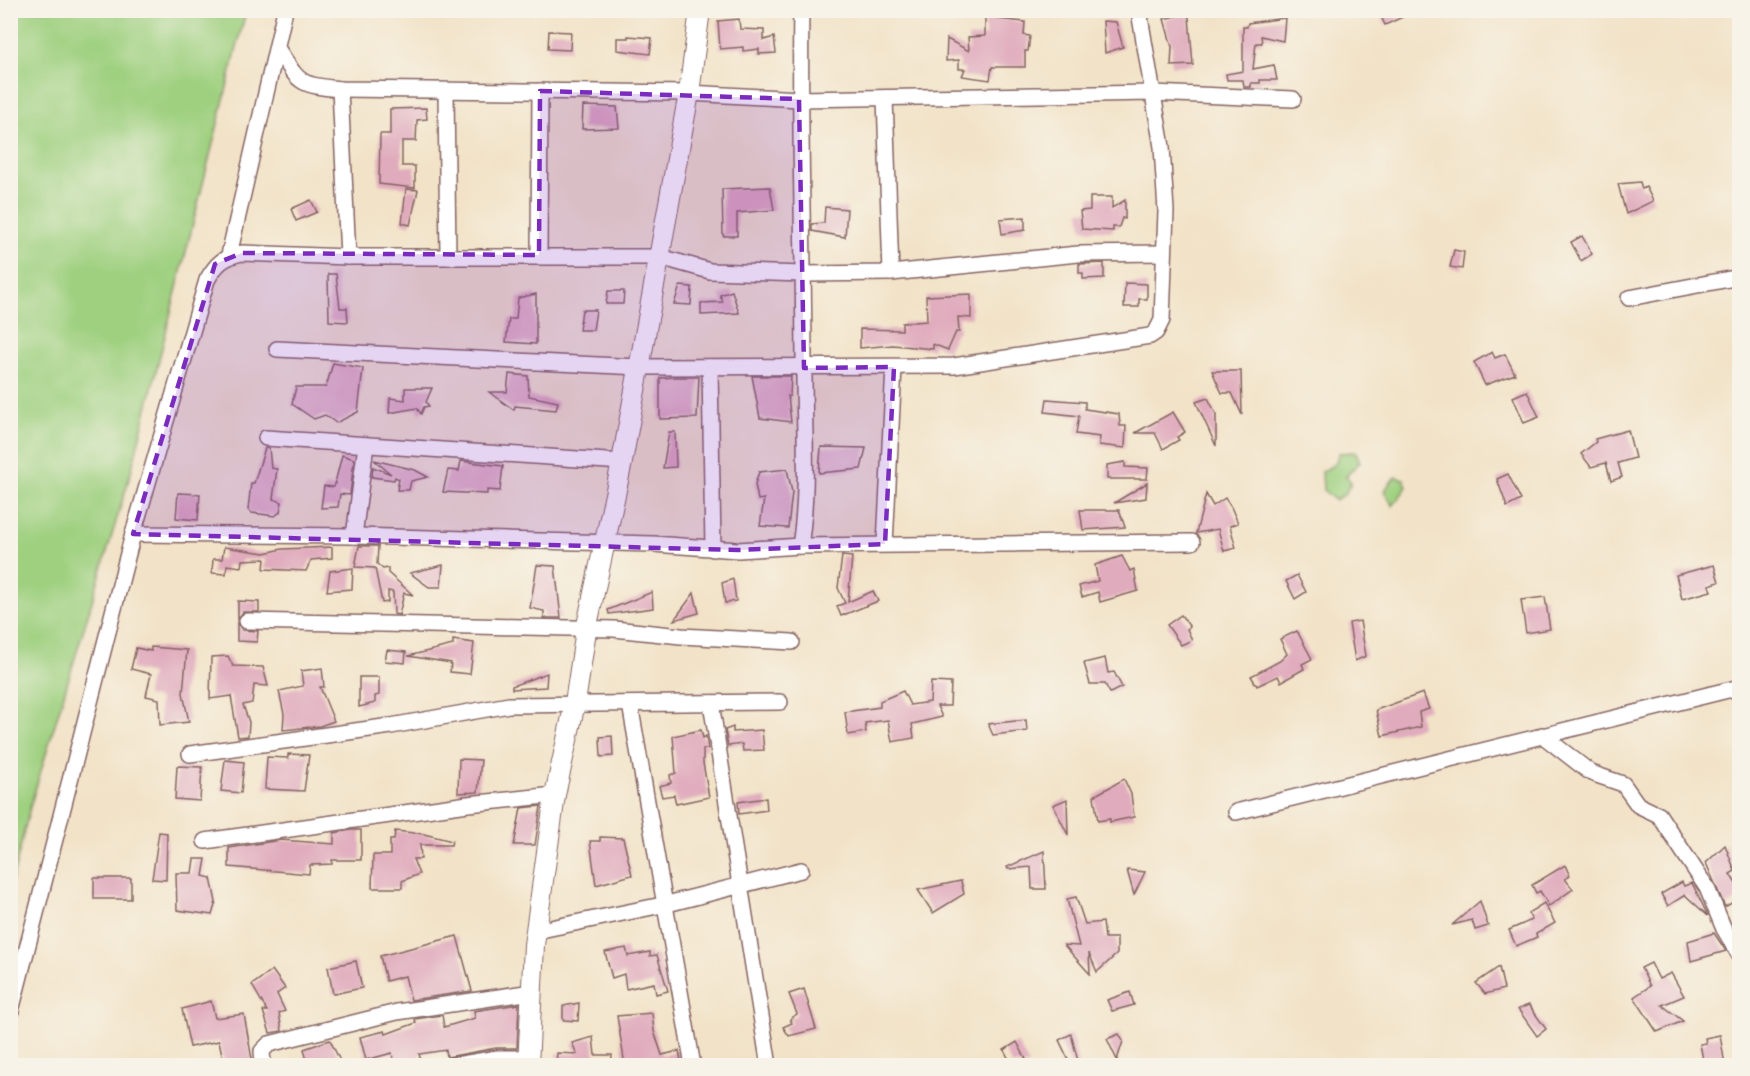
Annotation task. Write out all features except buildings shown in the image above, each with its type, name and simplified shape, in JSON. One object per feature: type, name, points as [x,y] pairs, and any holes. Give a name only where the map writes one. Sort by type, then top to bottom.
[{"type":"street","points":[[229,255],[285,10]]},
{"type":"street","points":[[450,1065],[498,1058],[528,1062],[536,931],[555,795],[575,703],[586,630],[606,544],[660,257],[689,93],[700,10]]},
{"type":"street","points":[[800,546],[805,496],[804,274],[799,99],[801,10]]},
{"type":"street","points":[[277,349],[639,367],[894,367],[954,366],[1150,336],[1156,332],[1162,321],[1166,211],[1162,147],[1140,17],[1144,10]]},
{"type":"street","points":[[276,48],[298,80],[308,86],[340,89],[689,93],[799,99],[1153,93],[1293,99]]},
{"type":"street","points":[[340,89],[348,257]]},
{"type":"street","points":[[539,255],[540,91]]},
{"type":"street","points":[[446,92],[448,257]]},
{"type":"street","points":[[885,98],[891,273]]},
{"type":"street","points":[[10,1015],[134,534],[207,280],[215,264],[229,255],[242,253],[348,257],[539,255],[660,257],[710,272],[891,273],[1078,254],[1164,252]]},
{"type":"street","points":[[1629,298],[1740,277]]},
{"type":"street","points":[[710,367],[713,549]]},
{"type":"street","points":[[885,544],[894,367]]},
{"type":"street","points":[[266,438],[622,462]]},
{"type":"street","points":[[354,536],[366,445]]},
{"type":"street","points":[[134,534],[354,536],[713,549],[885,544],[1192,542]]},
{"type":"street","points":[[247,621],[614,629],[681,636],[792,642]]},
{"type":"street","points":[[1236,812],[1740,687]]},
{"type":"street","points":[[190,753],[391,726],[509,705],[780,702]]},
{"type":"street","points":[[711,703],[769,1065]]},
{"type":"street","points":[[630,704],[667,904],[693,1065]]},
{"type":"street","points":[[1542,735],[1591,772],[1623,784],[1638,805],[1659,815],[1707,888],[1724,929],[1740,956]]},
{"type":"street","points":[[205,841],[468,804],[555,795]]},
{"type":"street","points":[[536,931],[667,904],[801,870]]},
{"type":"street","points":[[263,1065],[262,1051],[269,1044],[398,1012],[532,992]]},
{"type":"highlighted area","points":[[540,91],[799,99],[804,368],[894,367],[885,544],[738,550],[133,534],[215,264],[242,253],[539,255]]},
{"type":"green space","points":[[11,10],[246,11],[131,472],[30,807],[11,885]]},
{"type":"green space","points":[[1356,452],[1360,462],[1346,476],[1351,482],[1345,494],[1335,500],[1323,490],[1322,472],[1335,464],[1339,453]]},
{"type":"green space","points":[[1395,477],[1404,479],[1407,487],[1393,506],[1384,491]]}]
